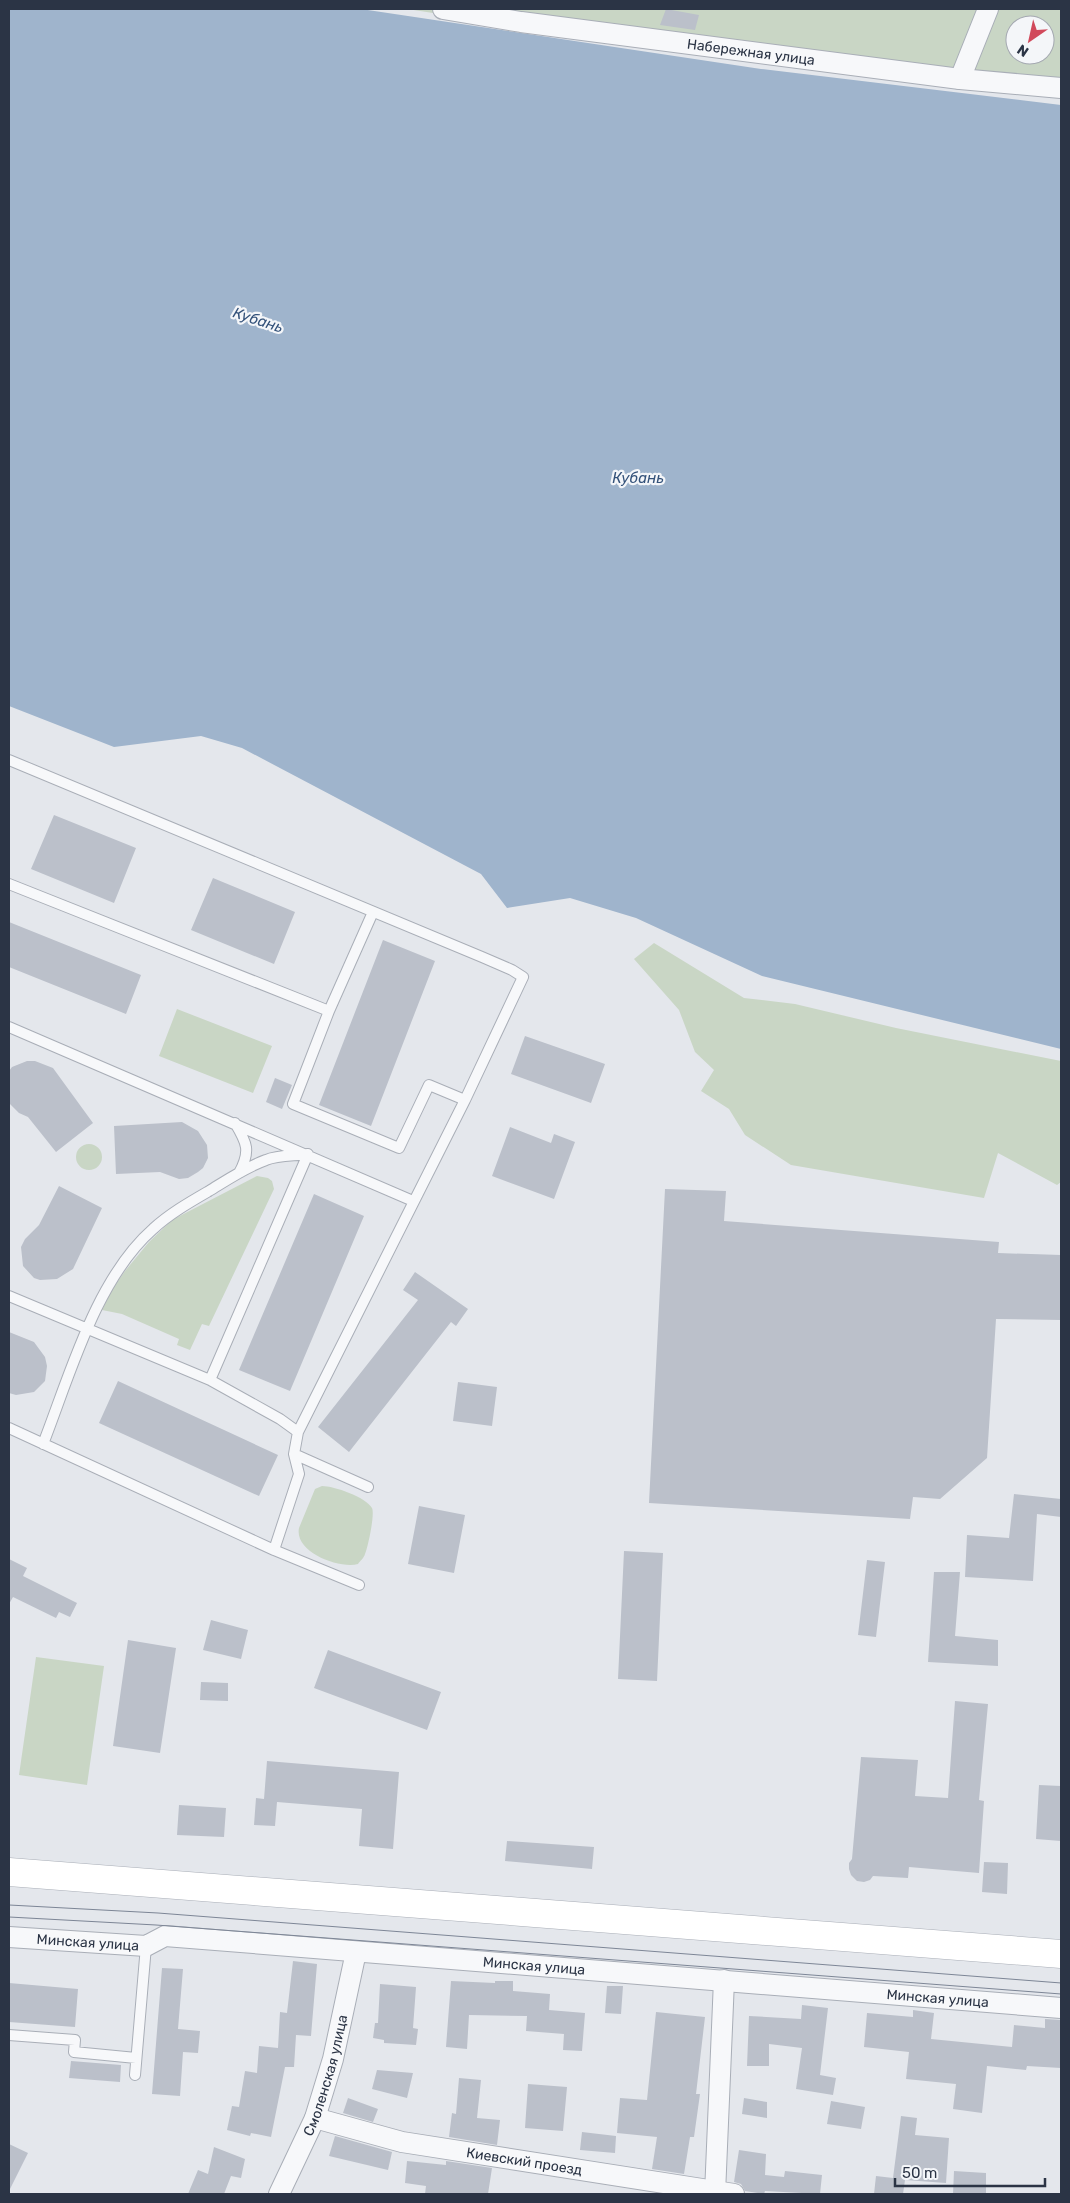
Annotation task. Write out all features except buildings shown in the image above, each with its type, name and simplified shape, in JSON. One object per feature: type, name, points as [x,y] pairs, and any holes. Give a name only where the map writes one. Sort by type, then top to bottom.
[{"type":"main road","points":[[9,1872],[1061,1954]]},
{"type":"street","name":"Набережная улица","points":[[443,9],[521,22],[960,79],[1061,88]]},
{"type":"street","points":[[960,79],[988,9]]},
{"type":"street","name":"Минская улица","points":[[9,1937],[146,1946],[165,1936],[1061,2008]]},
{"type":"street","name":"Смоленская улица","points":[[279,2194],[315,2118],[333,2059],[356,1952]]},
{"type":"street","points":[[721,2193],[724,1980]]},
{"type":"street","name":"Киевский проезд","points":[[315,2118],[402,2142],[721,2193]]},
{"type":"lane","points":[[9,760],[512,970],[523,977],[465,1100],[298,1432],[294,1454],[299,1474],[274,1550]]},
{"type":"lane","points":[[9,884],[329,1011]]},
{"type":"lane","points":[[374,912],[329,1011],[293,1104],[399,1148],[429,1085],[465,1100]]},
{"type":"lane","points":[[9,1027],[308,1154],[413,1201]]},
{"type":"lane","points":[[235,1123],[244,1138],[247,1159],[239,1174]]},
{"type":"lane","points":[[43,1444],[102,1297],[118,1270],[141,1241],[153,1228],[186,1204],[267,1159],[308,1154]]},
{"type":"lane","points":[[210,1380],[308,1154]]},
{"type":"lane","points":[[9,1296],[210,1380],[280,1419],[298,1432]]},
{"type":"lane","points":[[9,1428],[274,1550],[360,1585]]},
{"type":"lane","points":[[294,1454],[368,1487]]},
{"type":"lane","points":[[135,2075],[146,1946]]},
{"type":"lane","points":[[9,2035],[75,2040],[74,2052],[136,2058]]},
{"type":"green space","points":[[407,9],[1061,9],[1061,96],[654,47]]},
{"type":"green space","points":[[654,943],[744,998],[795,1004],[896,1028],[1061,1061],[1061,1182],[1057,1185],[998,1153],[984,1198],[791,1165],[745,1135],[729,1109],[701,1091],[714,1070],[695,1052],[679,1010],[634,959]]},
{"type":"green space","points":[[177,1009],[272,1046],[253,1093],[159,1056]]},
{"type":"green space","points":[[89,1144],[98,1148],[102,1157],[98,1166],[89,1170],[80,1166],[76,1157],[80,1148]]},
{"type":"green space","points":[[257,1176],[268,1178],[272,1181],[274,1189],[209,1326],[202,1324],[190,1350],[177,1345],[179,1339],[122,1314],[102,1310],[111,1291],[125,1271],[149,1242],[172,1220]]},
{"type":"green space","points":[[322,1486],[349,1493],[363,1500],[372,1508],[372,1523],[368,1545],[358,1564],[340,1564],[320,1557],[310,1551],[299,1537],[299,1528],[315,1489]]},
{"type":"green space","points":[[36,1657],[104,1666],[87,1785],[19,1775]]},
{"type":"water","name":"Кубань","points":[[9,9],[361,9],[761,69],[1061,105],[1061,1049],[762,976],[636,918],[570,898],[507,908],[481,874],[242,748],[201,736],[114,747],[9,706]]},
{"type":"tram line","points":[[9,1905],[158,1913],[1061,1983]]},
{"type":"tram line","points":[[9,1917],[156,1925],[1061,1994]]}]
